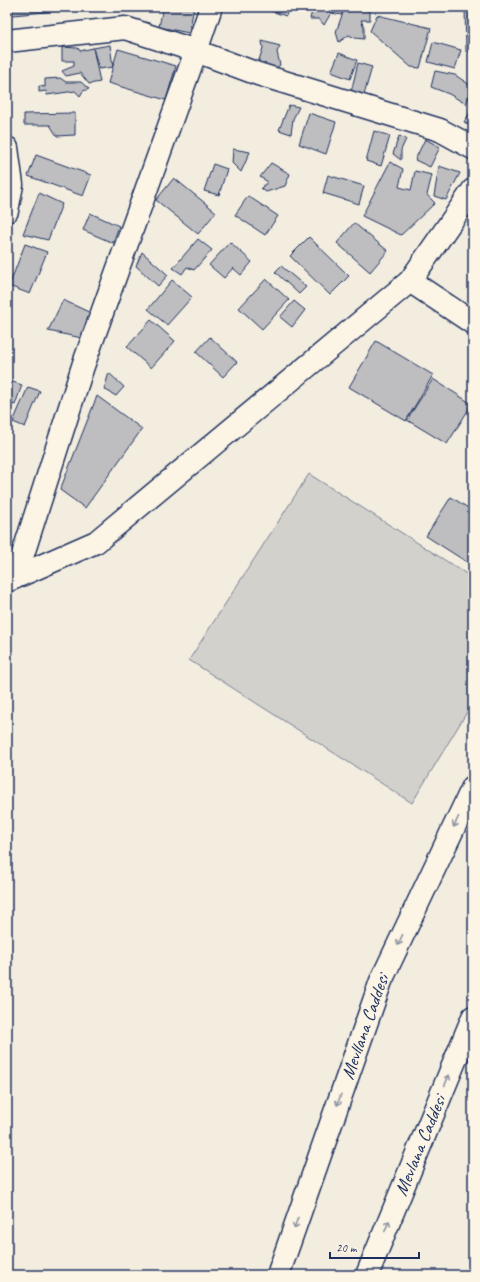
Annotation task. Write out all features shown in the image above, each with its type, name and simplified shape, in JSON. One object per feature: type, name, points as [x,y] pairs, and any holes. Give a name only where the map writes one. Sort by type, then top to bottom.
[{"type":"street","points":[[12,579],[83,366],[211,7]]},
{"type":"street","points":[[7,41],[125,28],[196,51],[258,74],[440,130],[473,148]]},
{"type":"street","points":[[7,148],[12,185],[7,211]]},
{"type":"street","points":[[12,579],[96,542],[410,281],[473,190]]},
{"type":"street","points":[[410,281],[473,323]]},
{"type":"street","name":"Mevllana Caddesi","points":[[278,1275],[381,981],[473,787]]},
{"type":"street","name":"Mevlana Caddesi","points":[[367,1275],[473,1017]]},
{"type":"shaded area","points":[[309,474],[473,578],[473,702],[412,803],[189,660]]},
{"type":"building","points":[[12,7],[89,7],[89,8],[13,15]]},
{"type":"building","points":[[163,7],[194,7],[189,33],[159,27]]},
{"type":"building","points":[[273,7],[289,7],[286,16],[271,11]]},
{"type":"building","points":[[313,7],[342,7],[342,15],[331,13],[324,25],[319,19],[310,19]]},
{"type":"building","points":[[345,7],[357,7],[370,11],[370,20],[361,20],[364,27],[364,39],[355,38],[349,35],[339,42],[336,32]]},
{"type":"building","points":[[465,7],[473,7],[473,52],[466,52]]},
{"type":"building","points":[[377,15],[431,28],[420,68],[411,67],[370,31]]},
{"type":"building","points":[[262,41],[280,46],[277,52],[280,65],[273,70],[258,63],[263,48]]},
{"type":"building","points":[[433,42],[461,50],[455,69],[428,62]]},
{"type":"building","points":[[110,45],[113,67],[99,69],[93,48]]},
{"type":"building","points":[[62,47],[78,48],[80,51],[93,48],[100,82],[89,84],[80,73],[66,76],[62,71],[74,66],[74,61],[62,61]]},
{"type":"building","points":[[118,49],[176,66],[166,100],[108,83]]},
{"type":"building","points":[[339,53],[357,60],[350,79],[331,72]]},
{"type":"building","points":[[358,63],[372,67],[364,95],[351,92]]},
{"type":"building","points":[[435,71],[455,75],[473,87],[466,104],[449,94],[431,87]]},
{"type":"building","points":[[60,78],[66,82],[81,82],[89,89],[83,91],[80,96],[75,91],[47,95],[46,91],[39,92],[39,86],[45,87],[45,79]]},
{"type":"building","points":[[289,105],[299,107],[293,119],[291,134],[279,130]]},
{"type":"building","points":[[473,108],[473,127],[464,122]]},
{"type":"building","points":[[75,113],[75,135],[57,136],[50,125],[24,125],[24,114]]},
{"type":"building","points":[[309,113],[336,122],[326,154],[299,144]]},
{"type":"building","points":[[374,131],[390,136],[381,166],[366,161]]},
{"type":"building","points":[[399,136],[406,139],[401,150],[401,160],[393,154]]},
{"type":"building","points":[[425,139],[440,147],[430,167],[415,160]]},
{"type":"building","points":[[233,149],[250,152],[241,172],[232,163]]},
{"type":"building","points":[[36,155],[91,175],[83,196],[28,176]]},
{"type":"building","points":[[390,162],[403,169],[399,187],[411,190],[415,171],[432,175],[427,195],[435,203],[401,235],[362,216]]},
{"type":"building","points":[[271,163],[290,174],[285,186],[266,192],[261,188],[268,182],[260,177]]},
{"type":"building","points":[[213,164],[227,169],[219,195],[204,191]]},
{"type":"building","points":[[439,166],[460,173],[446,200],[434,196]]},
{"type":"building","points":[[328,175],[364,186],[359,204],[323,193]]},
{"type":"building","points":[[174,178],[216,212],[198,234],[156,200]]},
{"type":"building","points":[[39,193],[62,204],[48,240],[23,234]]},
{"type":"building","points":[[248,196],[278,216],[265,235],[235,215]]},
{"type":"building","points":[[90,213],[119,226],[113,243],[83,230]]},
{"type":"building","points":[[354,223],[388,251],[370,272],[337,243]]},
{"type":"building","points":[[309,237],[349,276],[330,295],[290,256]]},
{"type":"building","points":[[198,239],[212,250],[194,270],[187,267],[182,274],[173,268]]},
{"type":"building","points":[[230,242],[252,262],[241,275],[233,268],[224,278],[209,265]]},
{"type":"building","points":[[25,244],[47,252],[30,294],[9,286]]},
{"type":"building","points":[[142,252],[168,275],[158,286],[136,266]]},
{"type":"building","points":[[281,266],[306,287],[299,294],[275,272]]},
{"type":"building","points":[[266,279],[289,300],[262,329],[239,308]]},
{"type":"building","points":[[172,280],[192,297],[167,325],[148,309]]},
{"type":"building","points":[[63,300],[93,314],[82,338],[48,331]]},
{"type":"building","points":[[294,301],[305,310],[292,327],[280,317]]},
{"type":"building","points":[[151,320],[175,341],[151,368],[127,347]]},
{"type":"building","points":[[210,337],[237,362],[223,377],[196,352]]},
{"type":"building","points":[[376,341],[433,375],[406,421],[349,387]]},
{"type":"building","points":[[109,373],[124,387],[116,396],[104,389]]},
{"type":"building","points":[[433,379],[472,404],[447,444],[407,420]]},
{"type":"building","points":[[7,380],[22,385],[15,405],[7,403]]},
{"type":"building","points":[[28,387],[40,391],[25,427],[13,422]]},
{"type":"building","points":[[97,396],[142,429],[85,508],[60,490]]},
{"type":"building","points":[[451,497],[473,511],[473,566],[426,536]]}]
